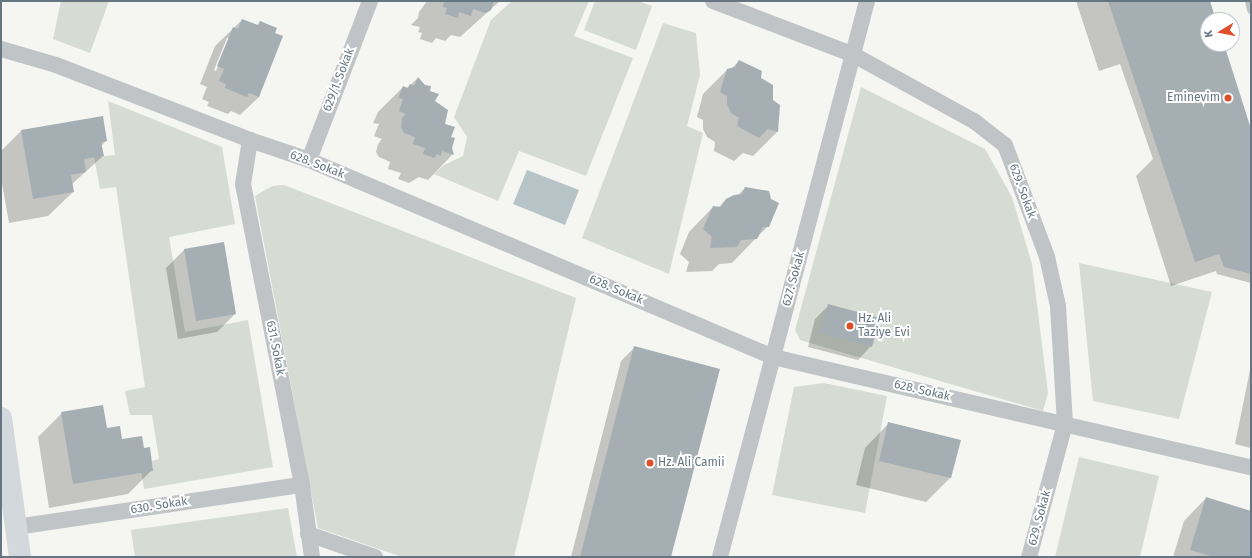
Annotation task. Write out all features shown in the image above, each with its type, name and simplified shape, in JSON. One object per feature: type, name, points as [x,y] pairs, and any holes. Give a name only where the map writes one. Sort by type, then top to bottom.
[{"type":"main road","points":[[1,418],[20,557]]},
{"type":"street","name":"629/1. Sokak","points":[[309,160],[370,1]]},
{"type":"street","name":"629. Sokak","points":[[713,1],[852,54],[974,121],[1005,145],[1047,257],[1058,306],[1066,424],[1029,557]]},
{"type":"street","name":"627. Sokak","points":[[720,557],[866,1]]},
{"type":"street","name":"628. Sokak","points":[[1,49],[56,65],[250,140],[309,160],[773,357],[1251,467]]},
{"type":"street","name":"631. Sokak","points":[[250,140],[243,184],[302,485],[312,557]]},
{"type":"street","name":"630. Sokak","points":[[16,527],[302,485]]},
{"type":"street","points":[[308,534],[375,557]]},
{"type":"lane","points":[[1249,1],[1251,10]]},
{"type":"shaded area","points":[[61,1],[109,1],[90,53],[53,39]]},
{"type":"shaded area","points":[[512,1],[589,1],[574,36],[633,58],[586,176],[519,151],[498,201],[434,174],[444,165],[463,156],[467,137],[454,117],[491,20]]},
{"type":"shaded area","points":[[595,1],[638,1],[652,6],[636,50],[584,30]]},
{"type":"shaded area","points":[[663,23],[696,33],[700,75],[687,126],[703,133],[669,274],[582,238]]},
{"type":"shaded area","points":[[861,87],[985,149],[1012,197],[1032,264],[1048,393],[1043,411],[800,340],[795,330]]},
{"type":"shaded area","points":[[108,101],[222,147],[235,224],[169,237],[185,332],[248,320],[273,467],[144,489],[140,464],[159,459],[152,415],[130,415],[125,391],[145,387],[116,187],[100,189],[94,157],[115,155]]},
{"type":"shaded area","points":[[527,170],[579,190],[565,225],[513,204]]},
{"type":"shaded area","points":[[284,185],[576,298],[514,557],[402,557],[318,528],[255,196],[272,186]]},
{"type":"shaded area","points":[[1079,263],[1212,292],[1179,419],[1093,401]]},
{"type":"shaded area","points":[[824,383],[887,396],[865,513],[772,495],[794,387]]},
{"type":"shaded area","points":[[1079,457],[1159,476],[1140,557],[1055,557]]},
{"type":"shaded area","points":[[288,508],[297,557],[135,557],[131,530]]},
{"type":"building","points":[[441,1],[494,1],[491,10],[486,13],[473,9],[471,16],[459,12],[458,18],[445,14],[447,8],[443,7],[444,2]]},
{"type":"building","points":[[1108,1],[1210,1],[1213,12],[1200,12],[1200,52],[1227,52],[1251,129],[1251,274],[1224,267],[1219,254],[1195,262]]},
{"type":"building","points":[[242,19],[258,25],[260,21],[277,28],[275,33],[283,36],[259,97],[249,93],[247,97],[225,88],[226,84],[219,81],[224,69],[217,66],[233,27],[238,29]]},
{"type":"building","points":[[739,60],[762,71],[761,78],[773,85],[773,100],[780,105],[778,132],[768,129],[759,138],[737,126],[739,118],[731,113],[727,104],[727,96],[720,92],[727,69],[735,67]]},
{"type":"building","points":[[418,77],[425,85],[431,86],[430,91],[439,94],[435,101],[448,110],[445,124],[455,127],[451,137],[455,138],[452,148],[454,155],[442,151],[441,156],[437,154],[434,158],[423,154],[425,148],[413,144],[415,137],[404,133],[401,127],[402,118],[406,114],[399,111],[403,99],[398,98],[403,86],[408,88],[410,84],[414,86]]},
{"type":"building","points":[[103,116],[107,141],[101,142],[104,156],[84,159],[86,172],[71,175],[74,192],[33,199],[21,130]]},
{"type":"building","points":[[745,187],[769,191],[771,199],[779,203],[769,227],[763,227],[757,239],[741,240],[737,247],[710,248],[712,237],[703,229],[713,206],[721,207],[726,199],[734,195],[742,194]]},
{"type":"building","points":[[224,242],[236,314],[196,321],[184,249]]},
{"type":"building","name":"Hz. Ali Taziye Evi","points":[[828,304],[880,318],[872,347],[820,333]]},
{"type":"building","name":"Hz. Ali Camii","points":[[634,346],[720,369],[671,557],[580,557]]},
{"type":"building","points":[[103,405],[107,428],[120,426],[122,439],[142,436],[144,448],[150,447],[153,471],[73,484],[61,412]]},
{"type":"building","points":[[888,422],[961,440],[951,478],[879,461]]},
{"type":"building","points":[[1206,497],[1251,511],[1251,557],[1214,557],[1190,550]]},
{"type":"place","name":"Eminevim","points":[[1228,98]]},
{"type":"place","name":"Hz. Ali Taziye Evi","points":[[850,326]]},
{"type":"place","name":"Hz. Ali Camii","points":[[650,463]]}]
